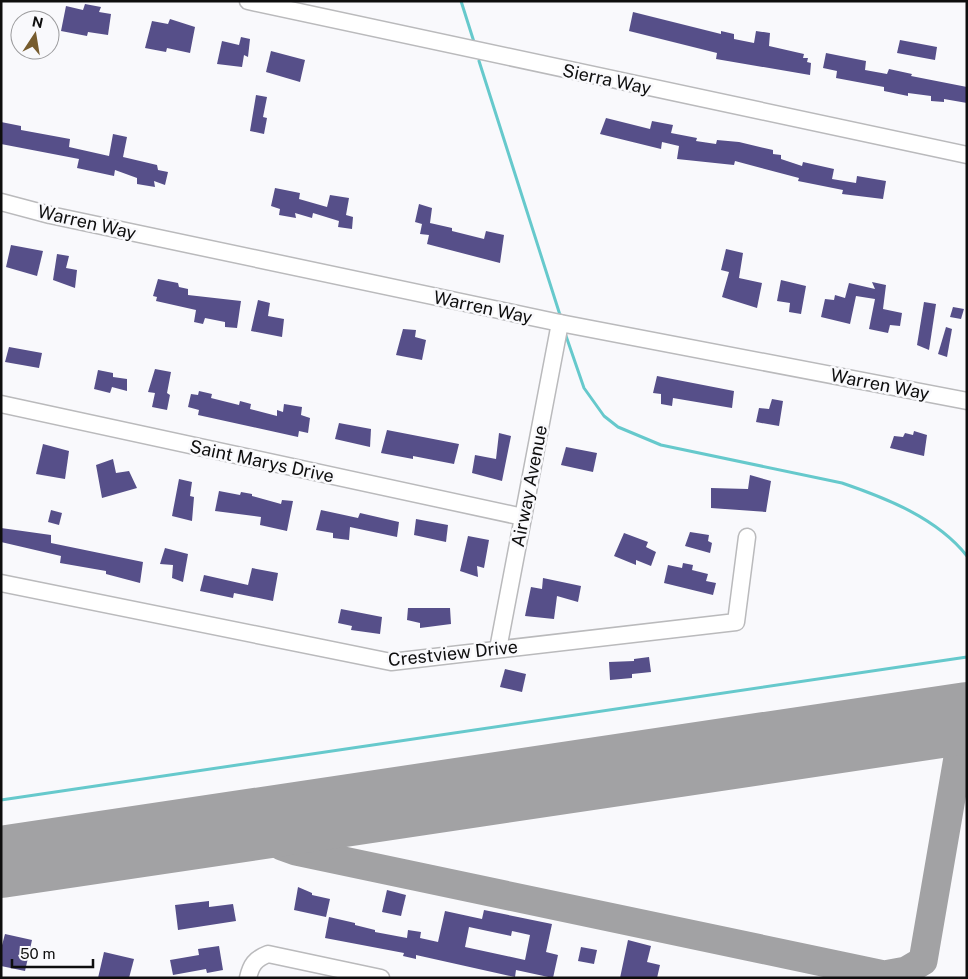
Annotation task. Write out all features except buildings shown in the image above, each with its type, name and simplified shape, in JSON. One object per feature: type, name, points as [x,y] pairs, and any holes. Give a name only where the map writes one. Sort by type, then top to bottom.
[{"type":"street","name":"Sierra Way","points":[[248,1],[967,155]]},
{"type":"street","name":"Warren Way","points":[[1,202],[50,215],[560,323],[967,400]]},
{"type":"street","name":"Airway Avenue","points":[[498,649],[560,323]]},
{"type":"street","name":"Saint Marys Drive","points":[[1,404],[523,517]]},
{"type":"street","name":"Crestview Drive","points":[[1,583],[391,662],[736,622],[747,537]]},
{"type":"street","points":[[248,978],[251,966],[258,958],[268,954],[381,978]]},
{"type":"waterway","points":[[461,1],[474,42]]},
{"type":"waterway","points":[[479,61],[560,315]]},
{"type":"waterway","points":[[565,333],[584,388],[604,416],[618,427],[661,445],[842,483],[859,489],[893,503],[926,520],[955,543],[967,556]]},
{"type":"waterway","points":[[1,800],[967,657]]},
{"type":"taxiway","points":[[938,722],[951,727],[960,746]]},
{"type":"taxiway","points":[[269,823],[272,839],[282,846],[296,851],[884,975],[906,971],[923,961],[960,746],[967,733]]},
{"type":"runway","points":[[1,862],[967,718]]}]
